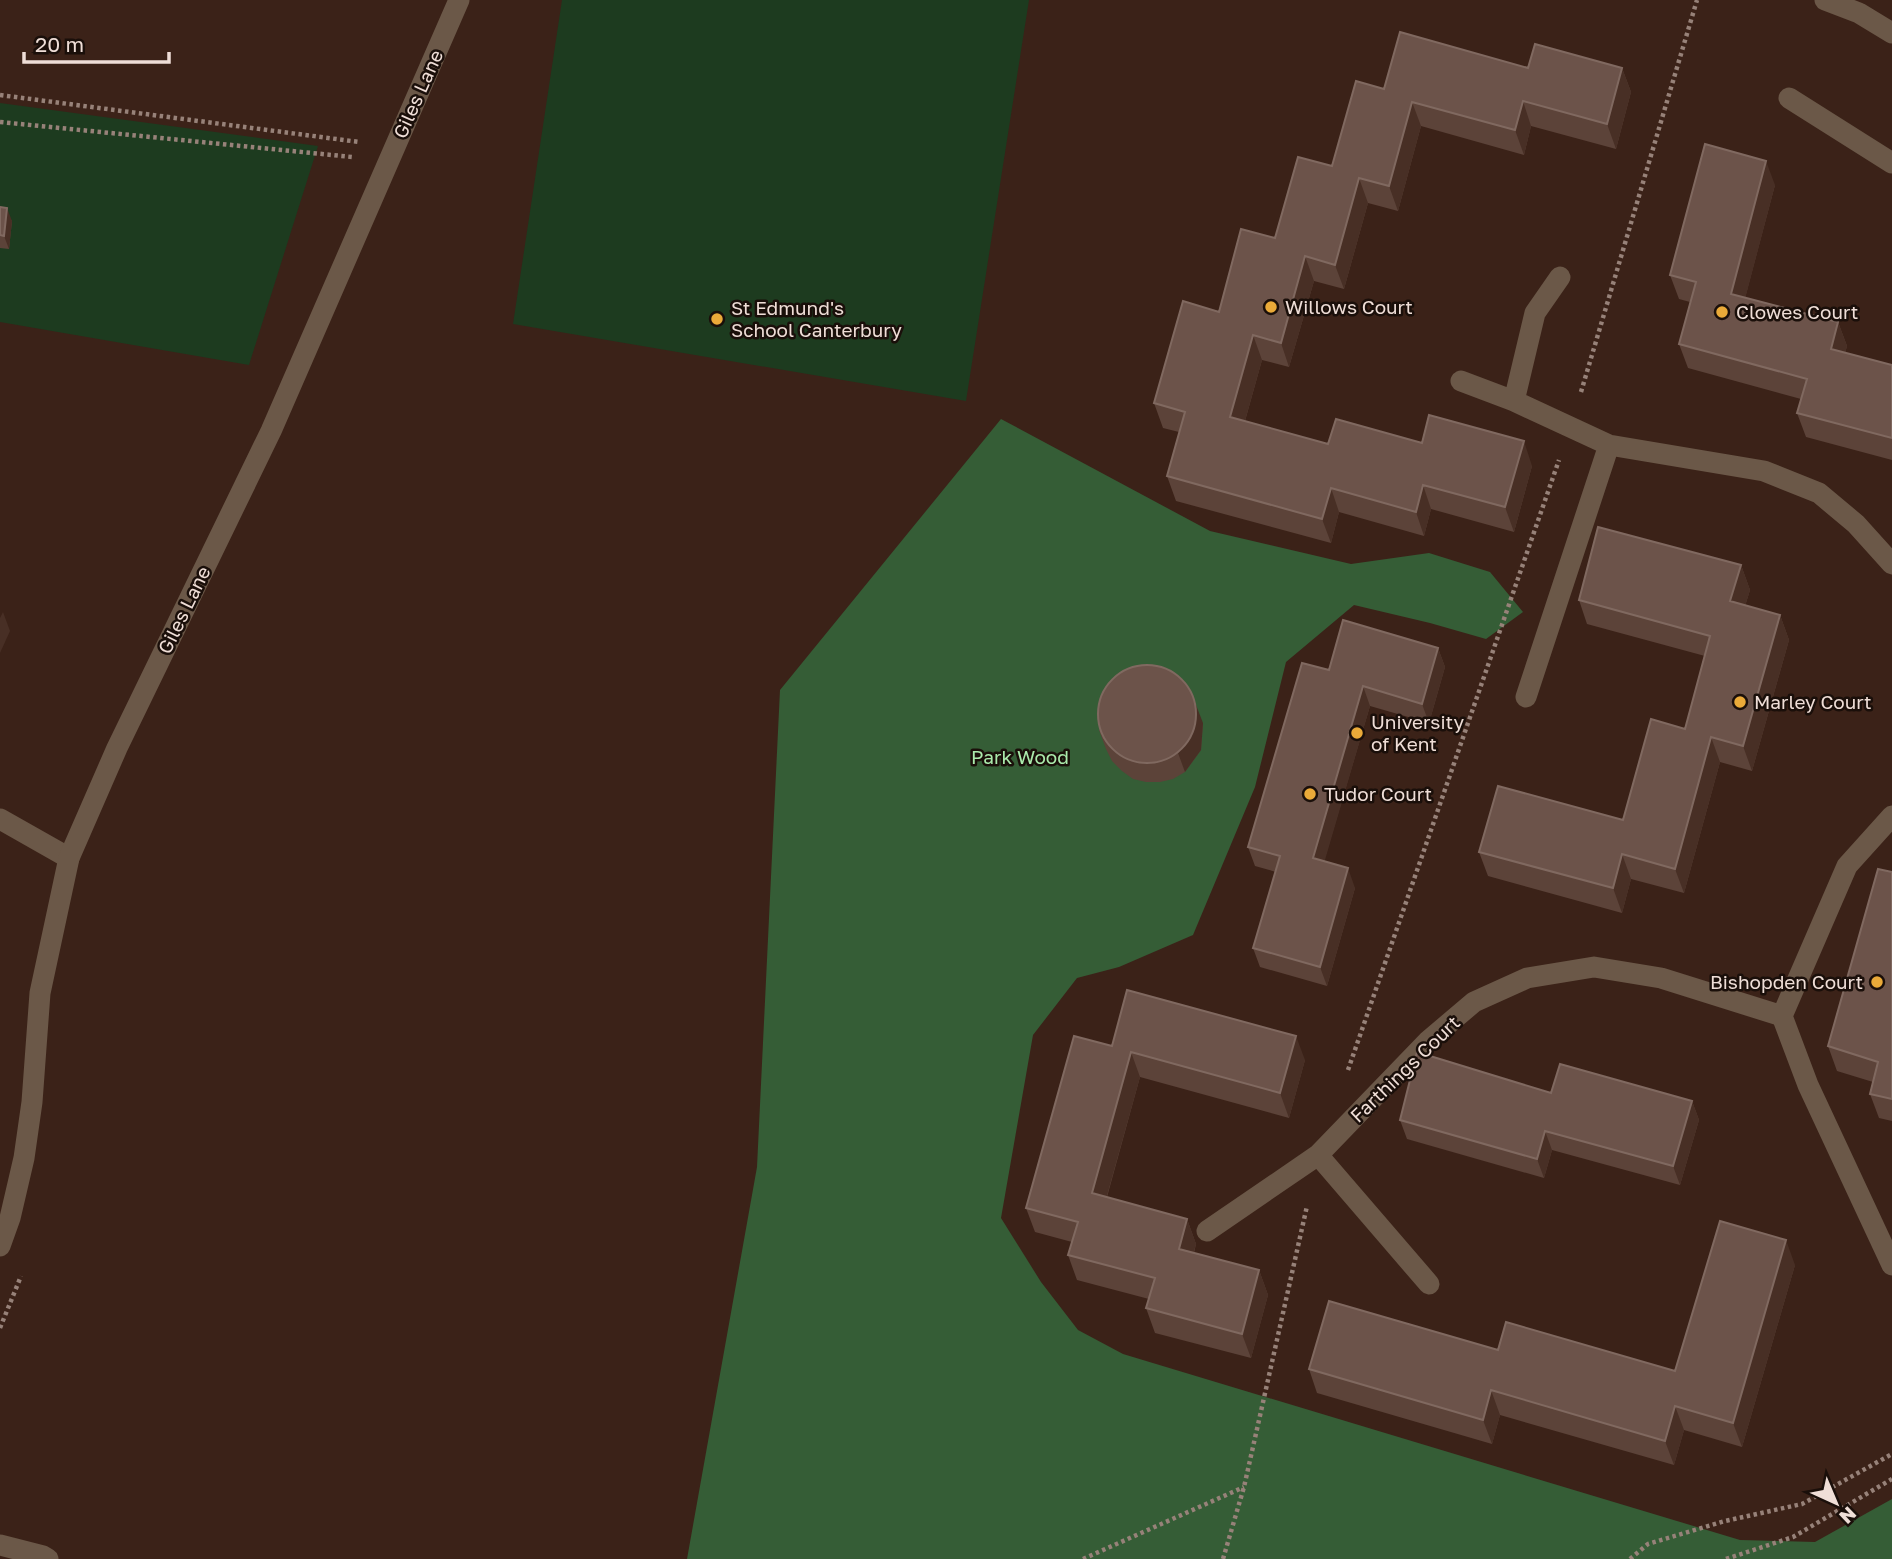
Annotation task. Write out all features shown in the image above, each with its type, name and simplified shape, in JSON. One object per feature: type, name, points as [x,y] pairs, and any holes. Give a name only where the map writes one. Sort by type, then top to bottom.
[{"type":"street","name":"Giles Lane","points":[[0,1247],[10,1218],[24,1158],[32,1102],[40,993],[69,858],[117,748],[271,431],[459,0]]},
{"type":"street","points":[[1825,0],[1860,12],[1892,33]]},
{"type":"street","points":[[1789,98],[1892,163]]},
{"type":"street","points":[[1514,401],[1535,313],[1560,277]]},
{"type":"street","points":[[1461,380],[1609,445],[1764,471],[1819,493],[1856,524],[1892,564]]},
{"type":"street","points":[[1527,697],[1609,445]]},
{"type":"street","points":[[1892,816],[1847,866],[1782,1016],[1808,1085],[1892,1265]]},
{"type":"street","points":[[0,818],[69,858]]},
{"type":"street","name":"Farthings Court","points":[[1207,1231],[1318,1155],[1428,1041],[1474,1002],[1527,978],[1594,967],[1661,978],[1782,1016]]},
{"type":"street","points":[[1318,1155],[1429,1284]]},
{"type":"street","points":[[0,1545],[48,1559]]},
{"type":"path","points":[[1345,1077],[1570,427],[1697,0]]},
{"type":"path","points":[[0,95],[392,153]]},
{"type":"path","points":[[0,122],[392,153]]},
{"type":"path","points":[[1223,1559],[1244,1488],[1318,1155]]},
{"type":"path","points":[[1630,1559],[1648,1544],[1725,1521],[1802,1504],[1892,1454]]},
{"type":"path","points":[[1726,1559],[1793,1537],[1892,1479]]},
{"type":"path","points":[[1083,1559],[1244,1488]]},
{"type":"green space","points":[[562,0],[1029,0],[966,401],[513,324]]},
{"type":"green space","points":[[0,103],[318,146],[249,365],[0,322],[0,248],[9,248],[0,219]]},
{"type":"green space","name":"Park Wood","points":[[1001,419],[1210,531],[1351,564],[1429,553],[1490,572],[1523,612],[1486,639],[1354,605],[1286,662],[1255,787],[1193,935],[1119,967],[1077,978],[1033,1035],[1001,1218],[1041,1282],[1078,1330],[1123,1354],[1740,1540],[1815,1542],[1892,1499],[1892,1559],[687,1559],[757,1167],[780,690]]},
{"type":"building","name":"Willows Court","points":[[1400,32],[1528,68],[1535,44],[1622,68],[1607,124],[1523,101],[1515,130],[1412,102],[1389,186],[1359,178],[1335,265],[1305,256],[1281,343],[1253,335],[1230,417],[1328,444],[1336,419],[1422,443],[1429,415],[1524,441],[1505,507],[1423,485],[1416,512],[1331,488],[1322,519],[1167,476],[1185,412],[1154,403],[1183,301],[1219,312],[1241,229],[1275,238],[1298,157],[1332,166],[1356,81],[1384,89]]},
{"type":"building","name":"Clowes Court","points":[[1705,144],[1766,161],[1731,294],[1838,322],[1831,349],[1892,365],[1892,438],[1797,413],[1807,379],[1679,344],[1696,282],[1670,275]]},
{"type":"building","points":[[0,207],[7,208],[4,236],[0,235]]},
{"type":"building","name":"Marley Court","points":[[1598,527],[1741,565],[1730,601],[1780,615],[1743,746],[1711,737],[1675,869],[1622,854],[1613,888],[1479,852],[1498,786],[1623,820],[1651,719],[1685,729],[1710,636],[1579,600]]},
{"type":"building","name":"Tudor Court","points":[[1343,620],[1438,648],[1422,704],[1363,686],[1313,858],[1348,868],[1320,967],[1253,948],[1280,856],[1248,847],[1302,663],[1329,670]]},
{"type":"building","points":[[1147,665],[1166,669],[1182,679],[1192,695],[1196,714],[1192,733],[1182,749],[1166,759],[1147,763],[1128,759],[1112,749],[1102,733],[1098,714],[1102,695],[1112,679],[1128,669]]},
{"type":"building","name":"Bishopden Court","points":[[1878,869],[1892,872],[1892,1099],[1870,1094],[1878,1062],[1828,1046]]},
{"type":"building","points":[[1127,990],[1296,1036],[1280,1093],[1131,1052],[1092,1193],[1187,1219],[1179,1249],[1259,1270],[1242,1334],[1146,1308],[1155,1278],[1068,1255],[1078,1222],[1026,1208],[1074,1036],[1112,1046]]},
{"type":"building","points":[[1417,1052],[1551,1093],[1560,1064],[1692,1101],[1673,1166],[1545,1131],[1537,1159],[1400,1120]]},
{"type":"building","points":[[1720,1221],[1786,1240],[1733,1423],[1675,1406],[1665,1441],[1491,1390],[1483,1420],[1309,1369],[1329,1301],[1498,1350],[1506,1322],[1675,1371]]},
{"type":"place","name":"Willows Court","points":[[1271,307]]},
{"type":"place","name":"Clowes Court","points":[[1722,312]]},
{"type":"place","name":"St Edmund's School Canterbury","points":[[717,319]]},
{"type":"place","name":"Marley Court","points":[[1740,702]]},
{"type":"place","name":"University of Kent","points":[[1357,733]]},
{"type":"place","name":"Tudor Court","points":[[1310,794]]},
{"type":"place","name":"Bishopden Court","points":[[1877,982]]}]
